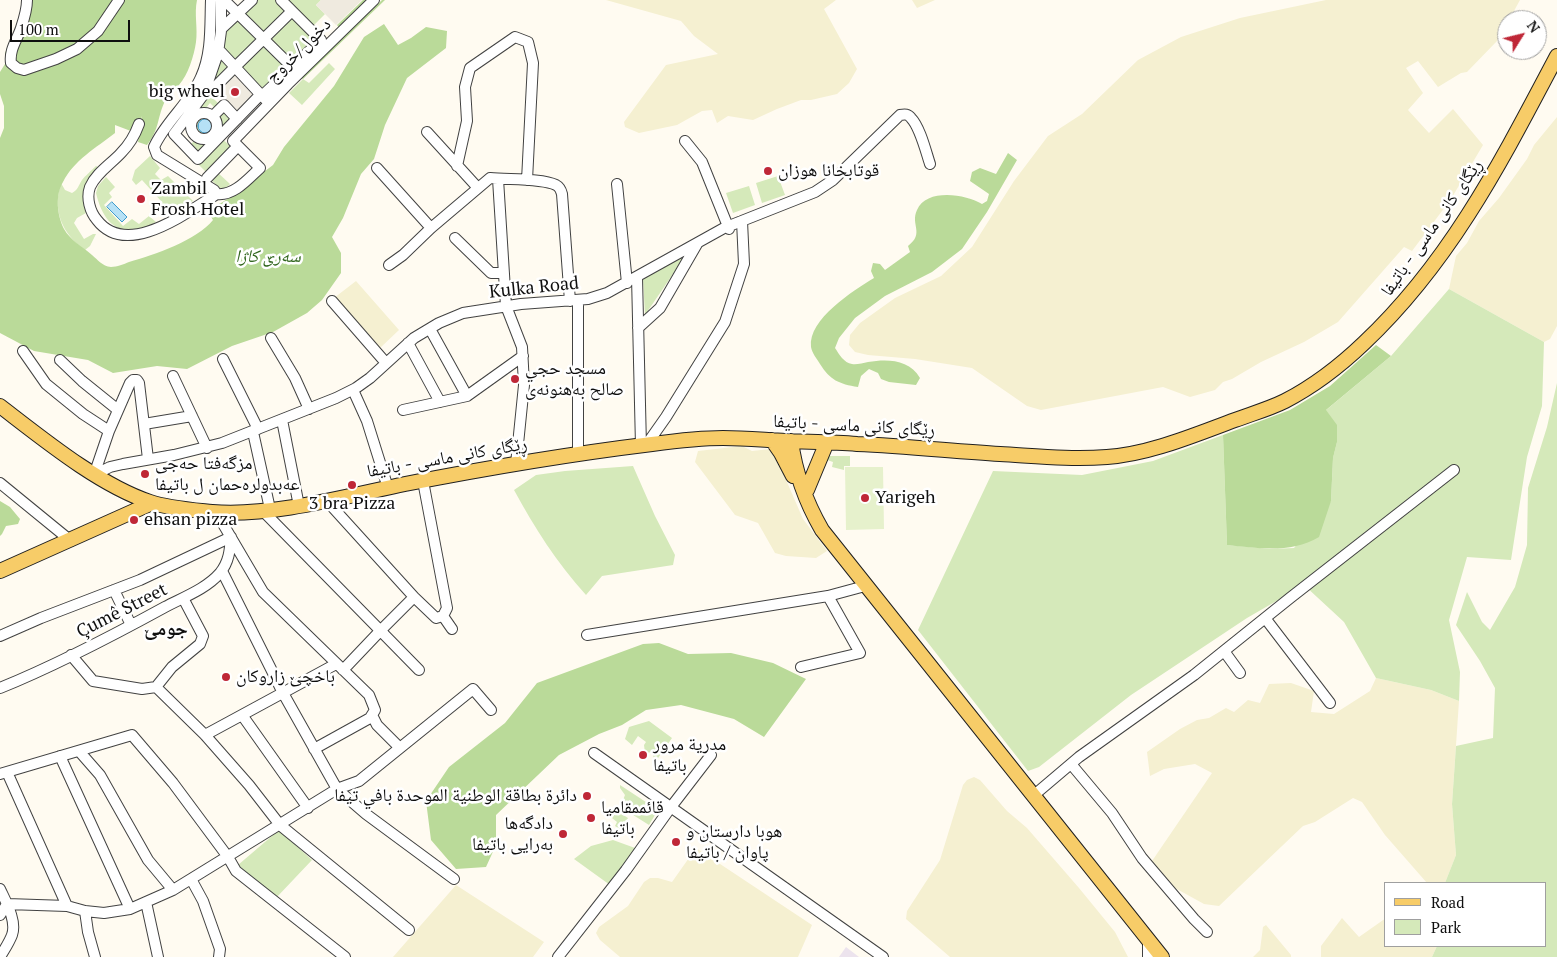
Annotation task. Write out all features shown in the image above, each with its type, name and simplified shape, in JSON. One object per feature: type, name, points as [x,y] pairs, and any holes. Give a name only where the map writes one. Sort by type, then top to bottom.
[{"type":"main road","name":"ڕێگای کانی ماسی - باتيفا","points":[[0,406],[100,478],[121,489],[152,503],[216,512],[266,510],[299,506],[423,481],[578,454],[644,445],[722,438],[827,442],[968,452],[1079,457],[1109,457],[1145,450],[1194,435],[1283,402],[1318,382],[1352,355],[1390,318],[1443,252],[1487,187],[1557,56]]},
{"type":"main road","points":[[772,440],[802,491],[806,492]]},
{"type":"main road","points":[[796,441],[806,492],[812,512],[822,530],[1162,957]]},
{"type":"main road","points":[[806,492],[827,442]]},
{"type":"main road","points":[[100,478],[123,502],[124,509],[117,519]]},
{"type":"main road","points":[[0,572],[152,503]]},
{"type":"street","points":[[27,0],[26,13],[21,30],[10,56],[11,63],[17,68],[24,70],[56,58],[82,45],[98,31],[119,0]]},
{"type":"street","points":[[211,0],[210,45],[201,77],[173,120],[160,134],[154,147],[157,155],[214,190],[217,194],[223,195],[235,190],[260,168],[233,141],[264,98],[292,67],[321,40],[280,0]]},
{"type":"street","points":[[222,0],[239,13],[292,67]]},
{"type":"street","points":[[222,0],[221,29],[210,86],[213,95],[238,119]]},
{"type":"street","points":[[221,29],[252,0]]},
{"type":"street","name":"دخول/خروج","points":[[264,98],[374,0]]},
{"type":"street","points":[[216,137],[202,139],[195,135],[191,126],[193,115],[204,94],[210,86],[235,67],[292,11]]},
{"type":"street","points":[[457,166],[467,121],[465,87],[470,68],[515,38],[528,42],[533,63],[527,180]]},
{"type":"street","points":[[217,55],[222,52],[264,98]]},
{"type":"street","points":[[216,137],[218,128],[216,119],[205,113],[193,115],[174,134],[198,159],[216,137],[264,98]]},
{"type":"street","points":[[213,116],[224,105]]},
{"type":"street","name":"Kulka Road","points":[[100,478],[110,467],[207,448],[282,420],[353,390],[370,378],[408,343],[439,323],[463,313],[506,306],[588,299],[607,293],[742,221],[815,192],[833,180],[900,115],[910,116],[916,124],[930,164]]},
{"type":"street","points":[[139,124],[131,141],[96,177],[90,189],[89,200],[92,211],[97,220],[107,230],[125,236],[144,233],[166,224],[217,194]]},
{"type":"street","points":[[427,132],[478,188]]},
{"type":"street","points":[[185,145],[195,135]]},
{"type":"street","points":[[686,141],[702,162],[729,228]]},
{"type":"street","points":[[207,178],[238,146]]},
{"type":"street","points":[[377,168],[431,228]]},
{"type":"street","points":[[389,265],[403,255],[431,228],[490,178],[527,180],[555,184],[560,188],[574,300],[578,454]]},
{"type":"street","points":[[498,179],[506,306],[522,347],[523,356],[524,385],[516,464]]},
{"type":"street","points":[[617,184],[626,283]]},
{"type":"street","points":[[644,445],[666,417],[725,322],[744,264],[742,221]]},
{"type":"street","points":[[455,238],[491,273],[504,273]]},
{"type":"street","points":[[638,328],[660,308],[697,244]]},
{"type":"street","points":[[637,278],[644,445]]},
{"type":"street","points":[[332,301],[386,363]]},
{"type":"street","points":[[430,328],[467,396]]},
{"type":"street","points":[[271,338],[295,378],[309,409]]},
{"type":"street","points":[[408,343],[440,402]]},
{"type":"street","points":[[23,351],[46,384],[83,414],[109,431]]},
{"type":"street","points":[[403,410],[467,396],[523,356]]},
{"type":"street","points":[[223,359],[255,430],[266,510],[418,670]]},
{"type":"street","points":[[60,360],[82,382],[118,410]]},
{"type":"street","points":[[173,376],[207,448]]},
{"type":"street","points":[[100,478],[109,431],[133,380],[137,380],[139,383],[148,459]]},
{"type":"street","points":[[353,390],[367,422],[388,488]]},
{"type":"street","points":[[144,424],[192,416]]},
{"type":"street","points":[[282,420],[299,506]]},
{"type":"street","points":[[1033,796],[1071,764],[1194,675],[1454,470]]},
{"type":"street","points":[[326,500],[414,597],[436,618],[443,616],[447,608],[423,481]]},
{"type":"street","points":[[0,483],[71,541]]},
{"type":"street","points":[[216,512],[263,592],[369,695],[375,710],[370,718],[314,749]]},
{"type":"street","points":[[231,537],[230,556],[222,572],[282,693],[337,789],[366,814],[454,879]]},
{"type":"street","points":[[0,636],[40,618],[140,580],[231,537]]},
{"type":"street","name":"Çumê Street","points":[[0,688],[72,655],[184,598],[210,583],[222,572]]},
{"type":"street","points":[[587,635],[828,596],[865,586]]},
{"type":"street","points":[[114,590],[131,625]]},
{"type":"street","points":[[801,666],[860,653],[828,596]]},
{"type":"street","points":[[205,735],[282,693],[339,667],[381,630],[414,597]]},
{"type":"street","points":[[72,655],[93,681],[142,689],[156,687],[172,667],[200,644],[203,636],[184,598]]},
{"type":"street","points":[[443,616],[452,629]]},
{"type":"street","points":[[1265,618],[1330,703]]},
{"type":"street","points":[[1224,651],[1240,673]]},
{"type":"street","points":[[156,687],[205,735],[249,785],[280,825],[409,930]]},
{"type":"street","points":[[7,904],[67,906],[85,911],[104,913],[130,909],[173,890],[337,789],[359,781],[473,689],[491,710]]},
{"type":"street","points":[[242,714],[308,808]]},
{"type":"street","points":[[372,714],[377,725],[400,748]]},
{"type":"street","points":[[67,906],[4,773],[132,735],[173,784],[228,857],[236,871],[345,957]]},
{"type":"street","points":[[79,751],[100,775],[148,860],[173,890]]},
{"type":"street","points":[[594,753],[883,957]]},
{"type":"street","points":[[60,756],[130,909]]},
{"type":"street","points":[[558,957],[626,870],[710,756]]},
{"type":"street","points":[[1071,764],[1112,813],[1142,858],[1188,913],[1208,932]]},
{"type":"street","points":[[191,879],[202,901],[220,949],[219,957]]},
{"type":"street","points":[[0,889],[7,904],[13,926],[12,934],[0,957]]},
{"type":"street","points":[[146,902],[158,957]]},
{"type":"street","points":[[0,916],[7,904]]},
{"type":"street","points":[[85,911],[88,932],[95,957]]},
{"type":"street","points":[[1148,940],[1148,957]]},
{"type":"shaded area","points":[[321,0],[362,0],[336,25],[316,5]]},
{"type":"shaded area","points":[[606,0],[836,0],[824,9],[857,69],[849,83],[837,94],[811,100],[801,100],[753,120],[728,116],[717,123],[712,110],[702,111],[677,125],[639,133],[625,127],[624,122],[666,65],[718,54],[694,36],[681,21]]},
{"type":"shaded area","points":[[912,0],[935,0],[917,8]]},
{"type":"shaded area","points":[[1326,0],[1520,0],[1514,10],[1497,10],[1497,41],[1467,72],[1461,73],[1438,87],[1418,61],[1406,68],[1423,93],[1408,110],[1429,133],[1453,109],[1483,145],[1451,199],[1412,251],[1404,247],[1338,322],[1304,342],[1223,382],[1215,390],[1190,397],[1163,387],[1041,410],[1027,406],[972,368],[915,359],[868,355],[855,352],[849,345],[850,335],[860,323],[895,298],[941,276],[972,247],[1014,181],[1048,136],[1082,114],[1138,60],[1181,37],[1240,18]]},
{"type":"shaded area","points":[[237,72],[258,94],[237,115],[216,93]]},
{"type":"shaded area","points":[[1557,117],[1557,326],[1550,339],[1544,342],[1449,289],[1456,256],[1467,243],[1479,221],[1499,198],[1527,159],[1534,145]]},
{"type":"shaded area","points":[[356,281],[399,330],[379,349],[334,298]]},
{"type":"shaded area","points":[[742,446],[752,451],[770,449],[777,459],[803,519],[827,551],[816,558],[786,556],[775,553],[758,523],[735,515],[695,462],[698,451]]},
{"type":"shaded area","points":[[1376,678],[1431,690],[1459,701],[1452,804],[1456,855],[1445,882],[1426,882],[1385,835],[1362,802],[1353,798],[1315,822],[1303,826],[1219,906],[1204,904],[1175,888],[1152,861],[1212,773],[1195,764],[1164,769],[1150,776],[1147,752],[1180,729],[1197,720],[1209,718],[1226,708],[1234,712],[1248,700],[1260,703],[1269,684],[1291,683],[1314,691],[1311,712],[1334,714],[1370,691]]},
{"type":"shaded area","points":[[974,777],[980,780],[1007,811],[1027,828],[1079,888],[1115,932],[1128,957],[950,957],[906,919],[907,911],[940,860],[963,785],[967,780]]},
{"type":"shaded area","points":[[696,848],[812,925],[798,957],[620,957],[600,940],[596,933],[599,927],[628,906],[644,882],[650,878],[658,878],[672,882]]},
{"type":"shaded area","points":[[456,885],[544,942],[533,957],[393,957]]},
{"type":"shaded area","points":[[1342,918],[1359,937],[1384,919],[1384,947],[1437,947],[1432,957],[1321,957],[1321,946]]},
{"type":"shaded area","points":[[1266,925],[1291,957],[1253,957],[1260,950],[1263,927]]},
{"type":"shaded area","points":[[846,947],[859,957],[839,957]]},
{"type":"green space","name":"سەرێ کاژا","points":[[29,0],[197,0],[196,42],[190,65],[182,81],[167,97],[154,133],[147,145],[138,142],[142,116],[136,133],[115,125],[115,133],[79,161],[60,187],[58,205],[64,229],[73,240],[100,262],[111,267],[174,246],[206,227],[213,220],[206,209],[221,203],[235,194],[273,165],[284,147],[334,86],[364,37],[384,24],[398,45],[426,27],[447,31],[446,48],[407,78],[385,125],[374,159],[361,174],[343,218],[332,237],[341,253],[341,273],[322,300],[307,313],[273,332],[232,346],[187,369],[157,366],[113,373],[88,360],[34,351],[0,333],[0,138],[4,128],[4,106],[0,94],[0,72],[5,64],[5,53]]},
{"type":"green space","points":[[257,0],[276,0],[286,10],[265,32],[262,32],[246,14],[246,11]]},
{"type":"green space","points":[[286,0],[321,0],[316,5],[325,14],[313,26]]},
{"type":"green space","points":[[363,0],[367,0],[339,28],[337,25]]},
{"type":"green space","points":[[382,0],[385,0],[303,79],[301,78]]},
{"type":"green space","points":[[289,18],[294,18],[314,38],[314,42],[293,61],[289,60],[270,37]]},
{"type":"green space","points":[[237,19],[258,36],[257,40],[236,61],[221,46],[224,31]]},
{"type":"green space","points":[[265,45],[286,65],[285,70],[265,89],[261,88],[242,68],[241,64],[260,46]]},
{"type":"green space","points":[[222,57],[230,66],[213,82]]},
{"type":"green space","points":[[329,63],[335,69],[302,105],[289,93],[303,79],[309,83]]},
{"type":"green space","points":[[210,95],[220,105],[210,112],[214,107],[210,103],[206,108],[209,110],[194,112]]},
{"type":"green space","points":[[224,109],[234,118],[219,131],[218,117]]},
{"type":"green space","points":[[205,116],[212,119],[215,126],[212,133],[205,136],[198,133],[195,126],[198,119]]},
{"type":"green space","points":[[196,139],[202,141],[212,140],[200,154],[189,146]]},
{"type":"green space","points":[[222,139],[233,148],[208,174],[198,164]]},
{"type":"green space","points":[[1008,153],[1017,160],[987,212],[962,249],[932,272],[885,296],[855,318],[839,338],[835,348],[844,360],[852,364],[890,361],[904,364],[910,367],[920,378],[916,385],[889,382],[881,379],[878,373],[869,369],[861,376],[858,387],[840,383],[831,378],[813,354],[811,347],[812,337],[824,316],[844,298],[874,278],[871,271],[873,263],[880,264],[885,270],[910,252],[908,246],[916,237],[915,215],[922,203],[929,198],[947,195],[975,200],[982,204],[987,201],[989,194],[970,181],[972,172],[980,168],[996,174]]},
{"type":"green space","points":[[150,156],[160,168],[155,174],[161,180],[168,176],[193,201],[175,212],[161,211],[156,206],[161,201],[142,180],[136,185],[132,180],[135,170]]},
{"type":"green space","points":[[96,166],[98,167],[84,188],[86,213],[77,218],[74,223],[84,239],[96,234],[90,246],[85,250],[70,237],[61,221],[58,203],[59,193],[61,183],[65,190],[74,192],[83,178]]},
{"type":"green space","points":[[216,171],[230,184],[223,191],[209,178]]},
{"type":"green space","points":[[778,176],[785,195],[762,203],[756,183]]},
{"type":"green space","points":[[106,177],[115,187],[109,193],[112,197],[104,205],[123,226],[132,219],[139,224],[149,216],[156,222],[134,230],[125,230],[110,222],[104,214],[96,193],[98,186]]},
{"type":"green space","points":[[749,186],[755,205],[733,213],[726,193]]},
{"type":"green space","points":[[688,252],[645,315],[643,278]]},
{"type":"green space","points":[[1449,289],[1544,342],[1542,406],[1527,457],[1511,560],[1467,557],[1449,620],[1460,672],[1459,701],[1431,690],[1376,678],[1344,622],[1304,585],[1247,618],[1131,695],[1039,767],[1028,771],[918,630],[993,471],[1082,475],[1153,461],[1223,435],[1227,545],[1270,549],[1294,548],[1331,501],[1333,458],[1337,442],[1325,411],[1391,356]]},
{"type":"green space","points":[[1376,345],[1391,356],[1326,410],[1337,425],[1337,442],[1333,458],[1331,501],[1319,537],[1297,546],[1286,548],[1227,545],[1223,435],[1290,410],[1330,386]]},
{"type":"green space","points":[[1557,383],[1557,957],[1432,957],[1437,947],[1547,947],[1547,882],[1445,882],[1456,855],[1452,804],[1456,746],[1493,738],[1495,688],[1456,625],[1467,592],[1482,622],[1490,630],[1515,587],[1527,545],[1528,488],[1547,427]]},
{"type":"green space","points":[[828,456],[850,456],[850,466],[844,466],[844,470],[832,467],[833,462],[827,460]]},
{"type":"green space","points":[[633,466],[675,555],[673,565],[602,576],[586,595],[547,544],[514,490],[536,475]]},
{"type":"green space","name":"Yarigeh","points":[[845,467],[883,467],[884,529],[846,530]]},
{"type":"green space","points":[[0,501],[10,507],[20,519],[18,524],[6,526],[0,536]]},
{"type":"green space","points":[[659,643],[688,654],[731,653],[773,663],[806,679],[764,737],[734,719],[681,705],[646,710],[622,725],[599,734],[559,755],[496,815],[496,845],[486,867],[456,869],[431,840],[426,801],[449,767],[505,723],[537,683],[643,644]]},
{"type":"green space","points":[[649,721],[672,738],[654,765],[653,752],[645,753],[644,745],[646,742],[638,736],[632,745],[625,739],[629,727]]},
{"type":"green space","points":[[620,785],[658,810],[649,825],[622,808],[621,805],[625,795]]},
{"type":"green space","points":[[617,811],[628,818],[621,830],[615,826],[617,822],[612,818]]},
{"type":"green space","points":[[279,830],[312,860],[276,898],[238,865]]},
{"type":"green space","points":[[613,840],[635,848],[610,885],[574,859],[591,846]]},
{"type":"water","points":[[202,119],[208,119],[212,126],[208,133],[202,133],[198,129],[198,123]]},
{"type":"water","points":[[112,202],[127,217],[122,222],[107,207]]},
{"type":"place","name":"big wheel","points":[[235,92]]},
{"type":"place","name":"قوتابخانا هوزان","points":[[768,171]]},
{"type":"place","name":"Zambil Frosh Hotel","points":[[141,199]]},
{"type":"place","name":"مسجد حجي صالح بەھنونەی","points":[[515,379]]},
{"type":"place","name":"مزگەفتا حەجی عەبدولرەحمان ل باتیفا","points":[[145,474]]},
{"type":"place","name":"3 bra Pizza","points":[[352,485]]},
{"type":"place","name":"Yarigeh","points":[[865,498]]},
{"type":"place","name":"ehsan pizza","points":[[134,520]]},
{"type":"place","name":"باخچێ زاروکان","points":[[226,677]]},
{"type":"place","name":"مدرية مرور باتيفا","points":[[643,755]]},
{"type":"place","name":"دائرة بطاقة الوطنية الموحدة بافي تيفا","points":[[587,796]]},
{"type":"place","name":"قائممقاميا باتيفا","points":[[591,818]]},
{"type":"place","name":"دادگه‌ها به‌رايى باتيفا","points":[[563,834]]},
{"type":"place","name":"هوبا دارستان و پاوان / باتيفا","points":[[676,842]]},
{"type":"district","name":"جومێ","points":[[166,630]]}]
